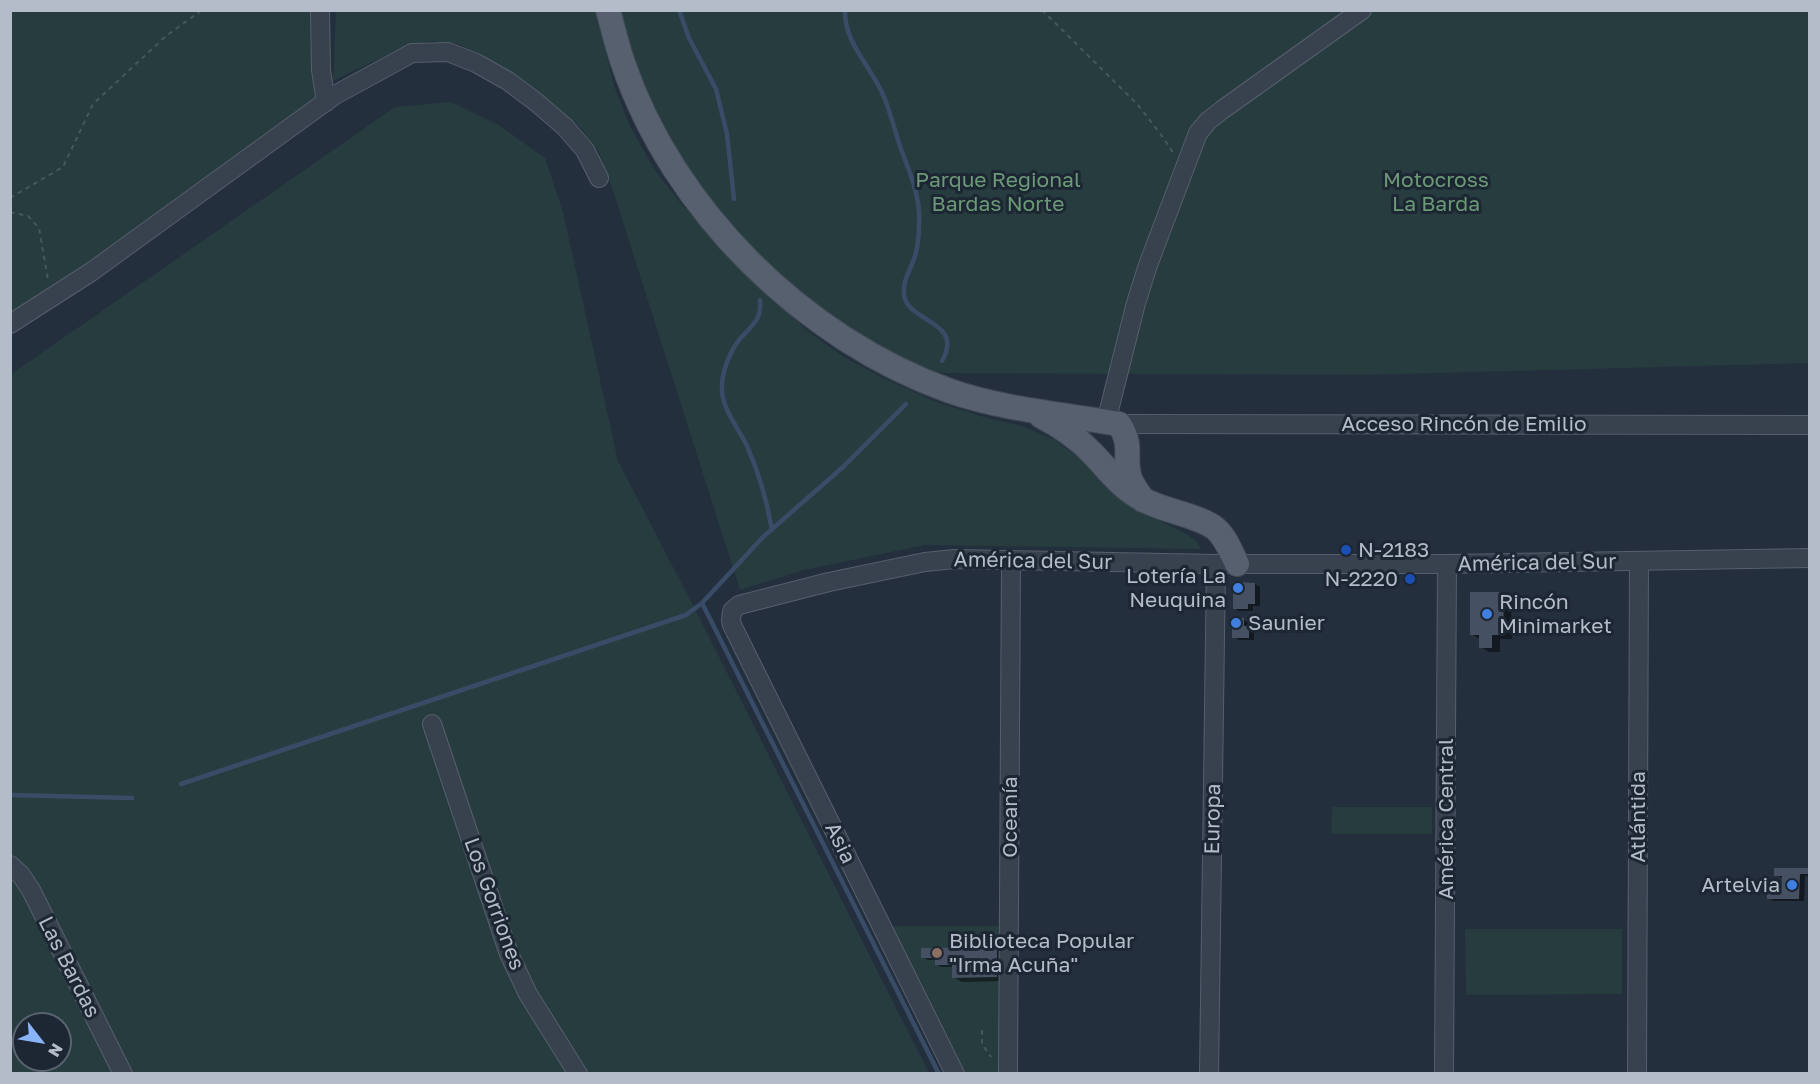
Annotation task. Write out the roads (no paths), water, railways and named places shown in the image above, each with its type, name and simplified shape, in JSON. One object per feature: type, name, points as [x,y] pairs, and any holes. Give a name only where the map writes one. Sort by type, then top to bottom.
[{"type":"main road","name":"Acceso Rincón de Emilio","points":[[608,10],[633,90],[650,126],[675,168],[710,218],[729,240],[798,306],[830,329],[897,368],[951,391],[1031,411],[1112,423]]},
{"type":"main road","name":"Acceso Rincón de Emilio","points":[[1031,411],[1052,422],[1080,442],[1122,486],[1143,500],[1199,520],[1216,529],[1227,543],[1226,564]]},
{"type":"main road","points":[[1112,423],[1127,439],[1129,476],[1143,500]]},
{"type":"street","points":[[320,10],[321,70],[326,102]]},
{"type":"street","points":[[1112,423],[1136,303],[1193,142],[1208,121],[1222,110],[1362,10]]},
{"type":"street","points":[[10,324],[91,272],[335,94],[412,53],[448,52],[476,63],[508,81],[565,127],[585,150],[599,178]]},
{"type":"street","name":"Acceso Rincón de Emilio","points":[[1112,423],[1809,425]]},
{"type":"street","name":"América del Sur","points":[[732,611],[743,603],[803,587],[925,562],[955,559],[1226,564],[1447,564],[1809,558]]},
{"type":"street","name":"Oceanía","points":[[1008,1074],[1011,560]]},
{"type":"street","name":"Atlántida","points":[[1637,1074],[1639,561]]},
{"type":"street","name":"Europa","points":[[1209,1074],[1226,564]]},
{"type":"street","name":"América Central","points":[[1444,1074],[1447,564]]},
{"type":"street","name":"Asia","points":[[732,611],[732,625],[955,1074]]},
{"type":"street","name":"Los Gorriones","points":[[432,724],[509,954],[528,994],[578,1074]]},
{"type":"street","name":"Las Bardas","points":[[10,865],[21,875],[31,890],[123,1074]]},
{"type":"waterway","points":[[679,10],[689,38],[716,89],[727,134],[734,199]]},
{"type":"waterway","points":[[845,10],[849,34],[884,97],[914,186],[919,214],[919,236],[915,256],[904,285],[904,295],[907,304],[933,323],[946,338],[947,348],[942,361]]},
{"type":"waterway","points":[[760,300],[758,317],[736,344],[729,357],[724,371],[722,391],[728,412],[755,466],[772,530]]},
{"type":"waterway","points":[[181,784],[686,615],[702,603],[763,537],[843,467],[906,404]]},
{"type":"waterway","points":[[702,603],[939,1074]]},
{"type":"waterway","points":[[10,795],[132,798]]},
{"type":"place","name":"N-2183","points":[[1346,550]]},
{"type":"place","name":"N-2220","points":[[1410,579]]},
{"type":"place","name":"Lotería La Neuquina","points":[[1238,588]]},
{"type":"place","name":"Rincón Minimarket","points":[[1487,614]]},
{"type":"place","name":"Saunier","points":[[1236,623]]},
{"type":"place","name":"Artelvia","points":[[1792,885]]},
{"type":"place","name":"Biblioteca Popular \"Irma Acuña\"","points":[[937,953]]},
{"type":"park label","name":"Parque Regional Bardas Norte","points":[[998,192]]},
{"type":"park label","name":"Motocross La Barda","points":[[1436,192]]}]
